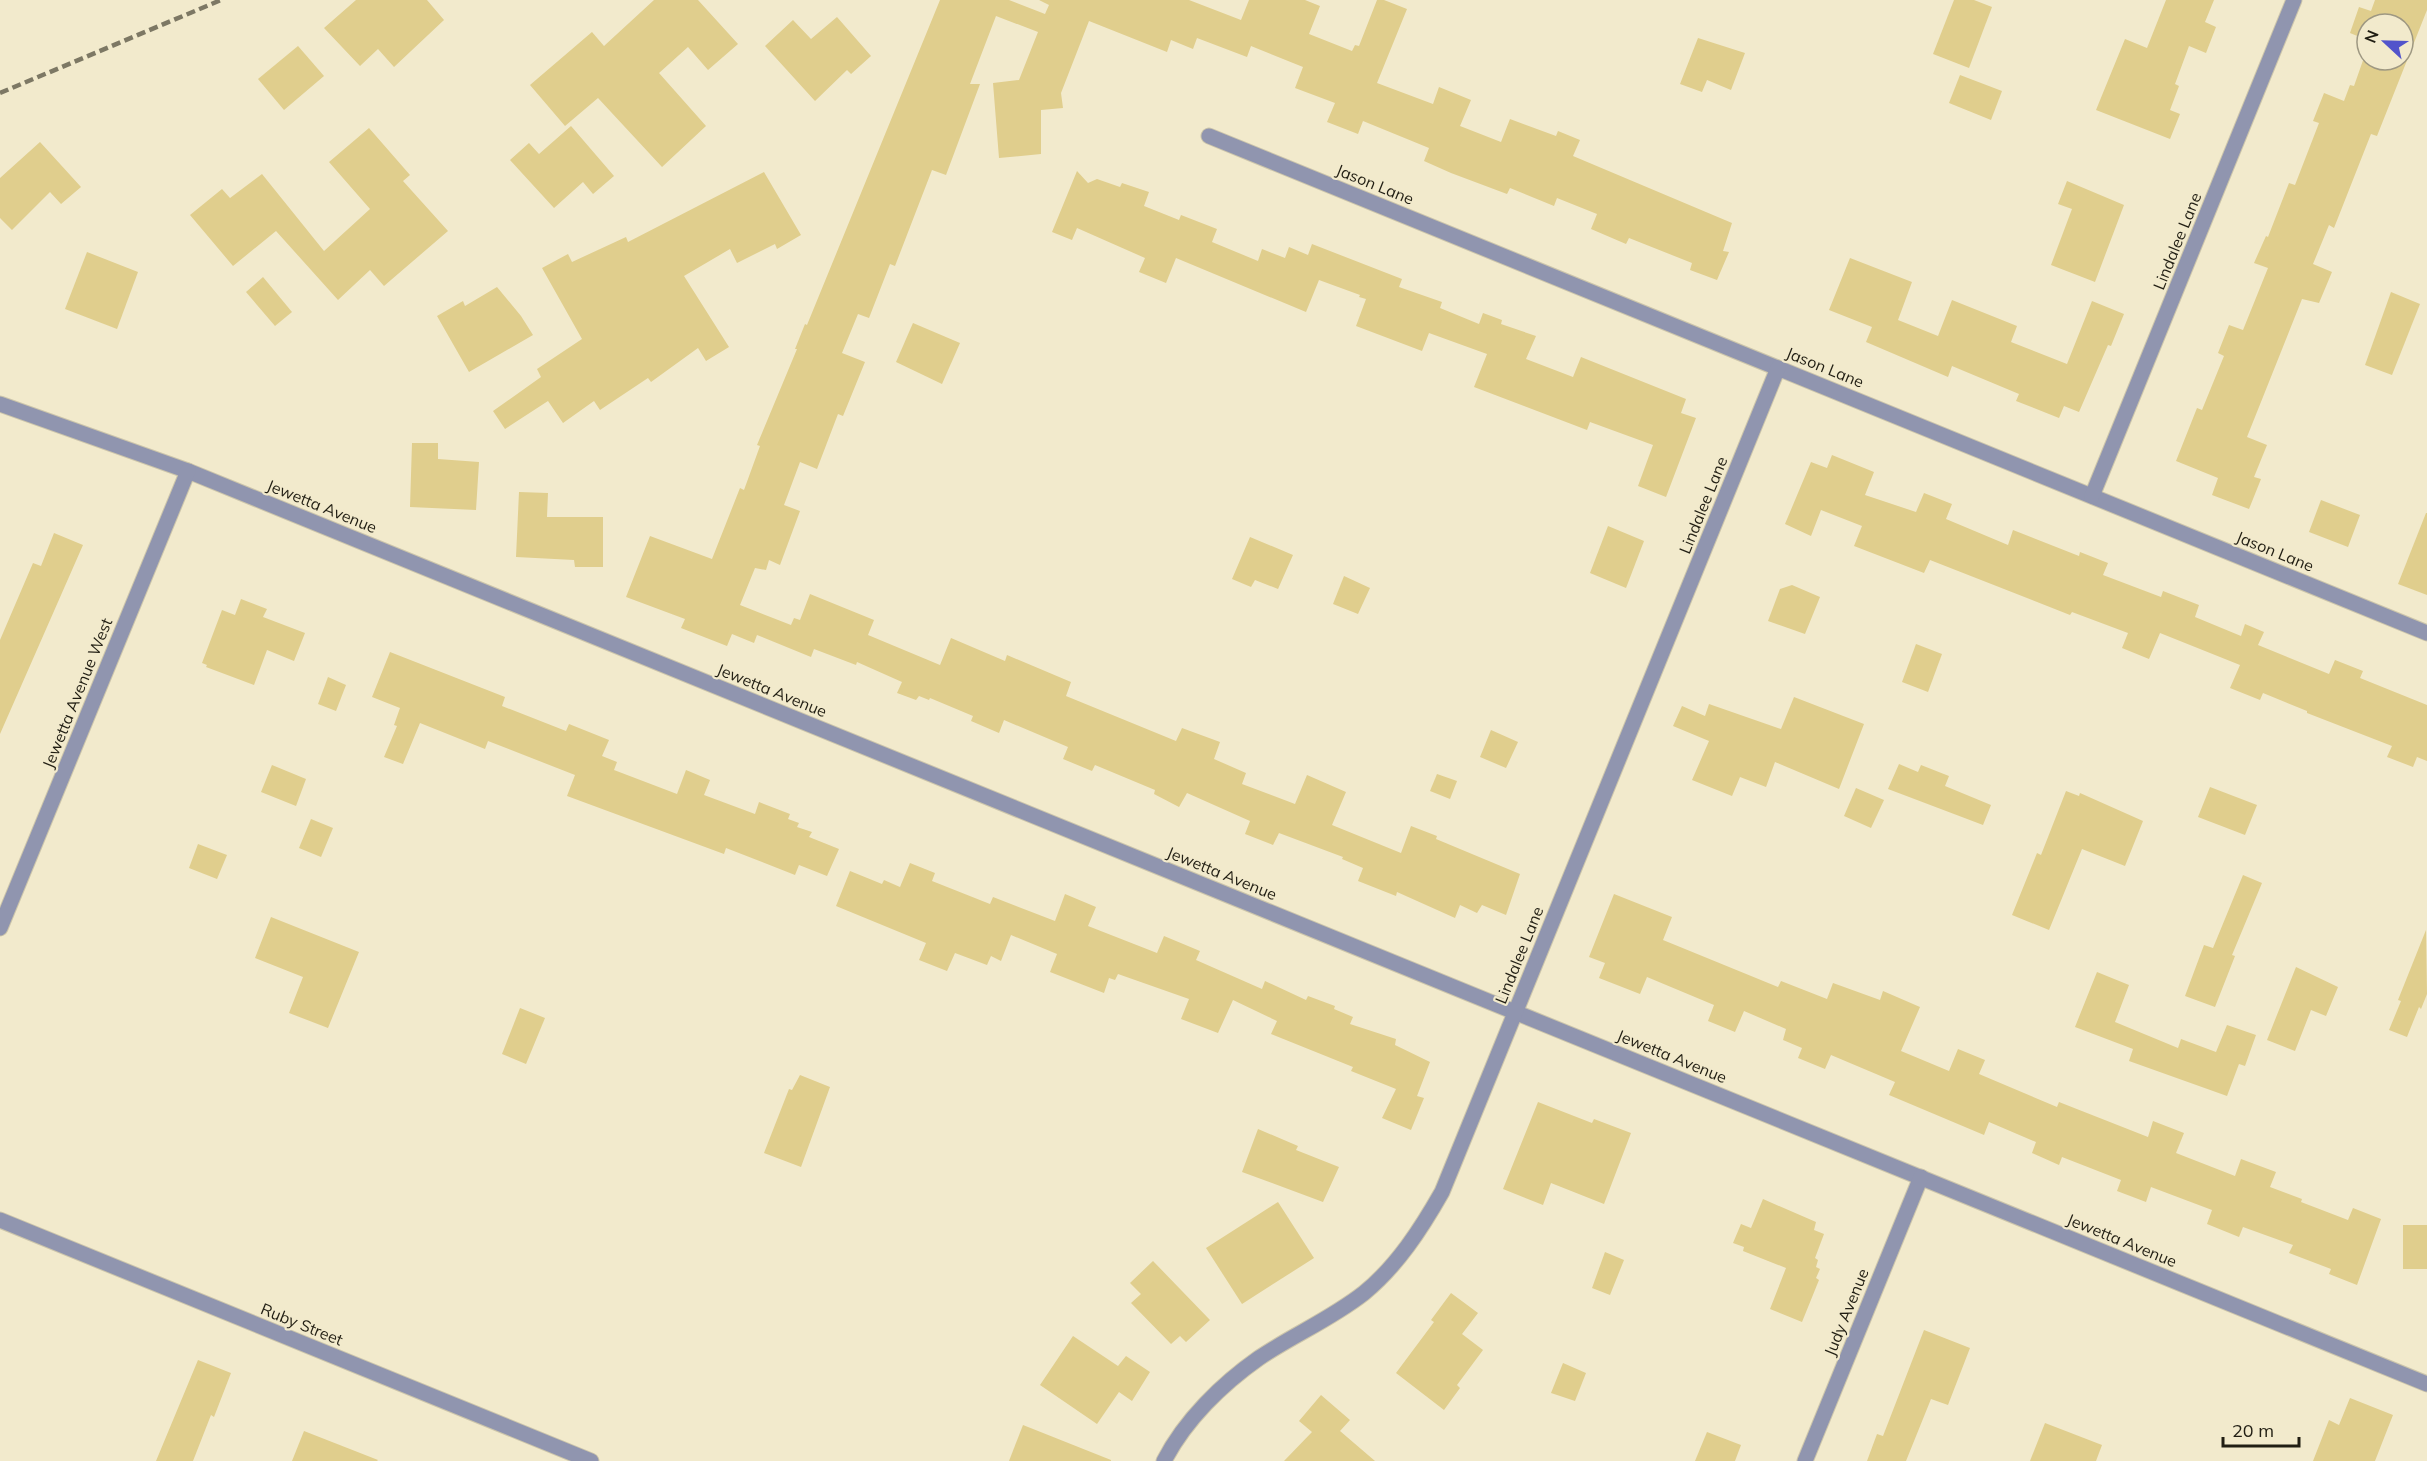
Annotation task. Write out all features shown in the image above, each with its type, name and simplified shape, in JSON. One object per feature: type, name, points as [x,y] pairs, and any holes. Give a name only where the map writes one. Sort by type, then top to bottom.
[{"type":"street","name":"Lindalee Lane","points":[[2092,496],[2294,0]]},
{"type":"street","name":"Jason Lane","points":[[1209,136],[2427,633]]},
{"type":"street","name":"Lindalee Lane","points":[[1164,1461],[1195,1416],[1226,1384],[1260,1358],[1330,1317],[1366,1291],[1396,1260],[1423,1226],[1442,1192],[1778,368]]},
{"type":"street","name":"Jewetta Avenue","points":[[0,404],[188,471],[2427,1384]]},
{"type":"street","name":"Jewetta Avenue West","points":[[0,928],[188,471]]},
{"type":"street","name":"Judy Avenue","points":[[1805,1461],[1921,1177]]},
{"type":"street","name":"Ruby Street","points":[[0,1220],[591,1461]]},
{"type":"building","points":[[356,0],[427,0],[444,20],[394,67],[378,49],[360,66],[324,28]]},
{"type":"building","points":[[654,0],[698,0],[738,44],[708,70],[688,47],[659,73],[706,126],[662,167],[598,98],[565,126],[530,85],[592,32],[604,46]]},
{"type":"building","points":[[940,0],[1009,0],[1045,14],[1049,5],[1039,0],[1189,0],[1241,20],[1249,0],[1305,0],[1320,6],[1309,34],[1352,51],[1355,45],[1359,46],[1377,0],[1384,0],[1407,9],[1377,83],[1433,104],[1439,87],[1471,100],[1460,126],[1501,142],[1510,119],[1556,136],[1558,131],[1580,140],[1573,156],[1732,223],[1723,251],[1729,252],[1717,280],[1690,270],[1692,263],[1629,238],[1626,244],[1591,229],[1597,214],[1557,198],[1554,206],[1510,188],[1507,194],[1451,173],[1424,161],[1429,148],[1363,121],[1358,134],[1327,122],[1335,103],[1295,88],[1303,67],[1251,46],[1247,57],[1197,38],[1193,49],[1171,40],[1167,52],[1089,21],[1061,93],[1063,108],[1041,110],[1041,154],[999,158],[993,83],[1019,80],[1038,32],[996,16],[970,84],[980,84],[946,175],[932,170],[895,266],[890,264],[869,318],[858,314],[842,353],[865,362],[843,416],[838,414],[817,469],[800,462],[784,505],[800,511],[780,565],[769,560],[766,570],[755,568],[740,605],[791,625],[794,618],[800,620],[810,594],[874,620],[868,635],[940,665],[951,638],[1005,661],[1007,655],[1071,682],[1066,696],[1176,741],[1182,728],[1220,742],[1214,759],[1246,773],[1242,784],[1295,804],[1307,775],[1346,792],[1332,825],[1401,853],[1411,826],[1437,836],[1436,839],[1520,874],[1506,915],[1482,905],[1477,913],[1460,905],[1455,918],[1397,892],[1396,896],[1358,881],[1363,868],[1342,859],[1343,857],[1279,833],[1273,845],[1245,834],[1250,821],[1187,793],[1179,807],[1154,794],[1155,790],[1095,765],[1092,771],[1063,759],[1068,747],[1004,720],[999,733],[971,721],[973,716],[930,698],[929,700],[919,696],[916,700],[897,693],[902,682],[857,662],[856,665],[814,649],[811,657],[757,635],[754,643],[732,634],[727,646],[681,628],[685,619],[626,597],[650,536],[712,559],[740,488],[744,490],[760,446],[757,445],[805,324],[807,325]]},
{"type":"building","points":[[1954,0],[1974,0],[1992,7],[1969,68],[1933,54]]},
{"type":"building","points":[[2166,0],[2214,0],[2205,22],[2216,27],[2206,53],[2189,46],[2175,84],[2179,86],[2170,110],[2180,114],[2170,139],[2096,110],[2125,39],[2147,48]]},
{"type":"building","points":[[2375,0],[2427,0],[2427,10],[2415,40],[2415,12],[2357,12],[2359,7],[2371,11]]},
{"type":"building","points":[[837,17],[871,56],[851,74],[847,70],[815,101],[765,46],[793,20],[811,39]]},
{"type":"building","points":[[2355,19],[2355,35],[2350,33]]},
{"type":"building","points":[[1698,38],[1745,53],[1731,90],[1707,80],[1702,92],[1680,84]]},
{"type":"building","points":[[298,46],[324,76],[284,110],[258,79]]},
{"type":"building","points":[[2359,72],[2402,72],[2377,136],[2371,134],[2334,228],[2329,225],[2313,264],[2332,272],[2319,303],[2302,299],[2247,437],[2267,445],[2254,477],[2261,479],[2249,509],[2212,495],[2218,478],[2176,461],[2197,408],[2202,410],[2224,356],[2218,353],[2229,325],[2243,330],[2268,268],[2254,263],[2266,236],[2268,237],[2289,183],[2295,185],[2319,123],[2313,121],[2324,93],[2344,101],[2350,85],[2354,86]]},
{"type":"building","points":[[1960,75],[2002,91],[1991,120],[1949,103]]},
{"type":"building","points":[[571,126],[614,176],[593,194],[583,182],[554,208],[510,160],[529,143],[539,154]]},
{"type":"building","points":[[369,128],[410,175],[403,181],[448,231],[384,286],[370,270],[338,300],[276,231],[233,266],[190,215],[222,189],[230,198],[262,174],[324,251],[370,209],[329,162]]},
{"type":"building","points":[[40,142],[81,187],[61,204],[50,192],[12,230],[0,218],[0,178]]},
{"type":"building","points":[[1077,171],[1088,183],[1097,179],[1120,187],[1122,183],[1149,192],[1144,206],[1179,220],[1181,215],[1217,229],[1212,242],[1258,261],[1262,249],[1285,258],[1289,247],[1308,255],[1312,244],[1402,279],[1399,287],[1442,302],[1440,308],[1479,324],[1483,313],[1502,320],[1501,324],[1536,336],[1526,359],[1573,377],[1581,357],[1686,399],[1681,413],[1696,418],[1666,497],[1638,486],[1653,445],[1590,422],[1587,430],[1474,387],[1487,354],[1429,333],[1422,351],[1356,326],[1366,299],[1359,297],[1360,295],[1319,280],[1306,312],[1176,258],[1166,283],[1139,272],[1145,258],[1077,228],[1072,240],[1052,232]]},
{"type":"building","points":[[764,172],[801,235],[777,249],[775,244],[737,263],[730,249],[684,276],[729,347],[706,361],[698,348],[651,382],[648,378],[600,410],[594,401],[563,423],[548,401],[505,429],[493,411],[541,377],[537,369],[582,339],[542,268],[568,254],[572,262],[626,237],[628,242]]},
{"type":"building","points":[[2067,181],[2124,205],[2095,282],[2051,265],[2072,209],[2058,204]]},
{"type":"building","points":[[87,252],[138,272],[117,329],[65,309]]},
{"type":"building","points":[[1850,258],[1912,282],[1898,320],[1938,336],[1952,300],[2017,326],[2011,342],[2067,364],[2092,301],[2124,314],[2079,412],[2064,406],[2059,418],[2016,401],[2019,394],[1952,366],[1948,377],[1866,342],[1872,327],[1829,310]]},
{"type":"building","points":[[263,277],[292,312],[275,326],[246,292]]},
{"type":"building","points":[[497,287],[533,335],[469,372],[437,316],[463,301],[465,306]]},
{"type":"building","points":[[2391,292],[2420,304],[2392,375],[2365,365]]},
{"type":"building","points":[[913,323],[960,343],[942,384],[896,362]]},
{"type":"building","points":[[412,443],[438,443],[438,459],[479,462],[476,510],[410,507]]},
{"type":"building","points":[[1832,455],[1874,472],[1865,495],[1916,512],[1924,493],[1952,504],[1946,519],[2008,545],[2013,530],[2079,556],[2080,552],[2108,563],[2103,575],[2161,597],[2163,591],[2199,605],[2195,617],[2241,636],[2245,624],[2264,632],[2258,645],[2329,674],[2335,660],[2363,671],[2360,678],[2427,705],[2427,761],[2417,757],[2413,767],[2387,757],[2392,746],[2263,693],[2260,700],[2230,688],[2240,665],[2160,633],[2149,659],[2122,648],[2128,633],[2072,612],[2070,615],[1930,560],[1924,573],[1854,546],[1862,526],[1821,510],[1811,536],[1785,524],[1811,462],[1827,468]]},
{"type":"building","points":[[519,492],[548,493],[547,517],[603,517],[603,567],[575,567],[574,560],[516,557]]},
{"type":"building","points":[[2321,500],[2360,515],[2348,547],[2309,532]]},
{"type":"building","points":[[2427,513],[2427,595],[2398,584]]},
{"type":"building","points":[[1608,526],[1644,541],[1626,588],[1590,573]]},
{"type":"building","points":[[54,533],[83,545],[0,734],[0,640],[33,563],[41,566]]},
{"type":"building","points":[[1250,537],[1293,555],[1278,589],[1255,580],[1251,587],[1232,579]]},
{"type":"building","points":[[1344,576],[1370,588],[1358,614],[1333,604]]},
{"type":"building","points":[[1792,585],[1820,597],[1805,634],[1768,621],[1780,589]]},
{"type":"building","points":[[241,599],[267,609],[263,617],[305,633],[294,661],[267,650],[254,685],[206,667],[207,665],[202,663],[222,610],[235,615]]},
{"type":"building","points":[[1916,644],[1942,654],[1928,692],[1902,682]]},
{"type":"building","points":[[390,652],[505,697],[502,706],[566,731],[569,724],[609,740],[602,756],[617,762],[614,770],[677,794],[686,770],[710,780],[704,795],[755,814],[759,802],[790,814],[788,819],[799,823],[797,827],[812,832],[809,837],[839,849],[827,876],[799,865],[795,875],[726,848],[724,854],[567,796],[575,775],[488,741],[485,749],[420,723],[403,764],[384,757],[397,726],[394,725],[400,708],[372,697]]},
{"type":"building","points":[[328,677],[346,685],[336,711],[318,704]]},
{"type":"building","points":[[1794,697],[1864,724],[1839,789],[1775,762],[1766,787],[1740,777],[1732,796],[1692,780],[1709,741],[1673,726],[1682,706],[1705,716],[1709,704],[1781,729]]},
{"type":"building","points":[[1491,730],[1518,742],[1506,768],[1480,757]]},
{"type":"building","points":[[1899,764],[1918,772],[1921,765],[1949,776],[1945,786],[1991,805],[1983,825],[1888,789]]},
{"type":"building","points":[[272,765],[306,779],[296,806],[261,792]]},
{"type":"building","points":[[1437,774],[1457,781],[1450,799],[1430,791]]},
{"type":"building","points":[[2210,787],[2257,805],[2245,835],[2198,817]]},
{"type":"building","points":[[1856,788],[1884,800],[1871,828],[1844,816]]},
{"type":"building","points":[[2066,791],[2079,796],[2080,793],[2143,821],[2125,866],[2082,849],[2049,930],[2012,915],[2037,853],[2041,855]]},
{"type":"building","points":[[311,819],[333,828],[321,857],[299,848]]},
{"type":"building","points":[[198,844],[227,855],[217,879],[189,868]]},
{"type":"building","points":[[910,863],[935,873],[932,881],[990,904],[993,897],[1055,921],[1065,894],[1096,907],[1088,926],[1157,953],[1164,936],[1200,951],[1196,960],[1262,989],[1265,981],[1306,1000],[1308,996],[1335,1006],[1334,1009],[1353,1017],[1350,1024],[1396,1039],[1395,1045],[1430,1062],[1417,1096],[1424,1098],[1411,1130],[1382,1118],[1396,1089],[1351,1071],[1353,1067],[1271,1034],[1277,1021],[1233,1000],[1218,1033],[1181,1019],[1189,999],[1118,974],[1115,980],[1109,978],[1104,993],[1050,972],[1057,954],[1011,935],[1001,961],[991,956],[987,965],[955,953],[947,971],[919,960],[926,943],[836,906],[850,871],[882,884],[884,880],[900,887]]},
{"type":"building","points":[[2243,875],[2262,883],[2232,955],[2235,956],[2215,1007],[2185,996],[2204,945],[2213,948]]},
{"type":"building","points":[[1614,894],[1672,917],[1663,940],[1778,987],[1781,981],[1827,999],[1833,983],[1880,1000],[1883,991],[1920,1007],[1901,1051],[1949,1071],[1958,1049],[1985,1060],[1979,1074],[2057,1107],[2059,1102],[2148,1137],[2153,1121],[2184,1133],[2176,1153],[2235,1176],[2241,1159],[2276,1172],[2270,1187],[2302,1199],[2301,1202],[2348,1220],[2353,1208],[2381,1219],[2357,1285],[2329,1274],[2331,1269],[2289,1253],[2293,1245],[2243,1227],[2239,1237],[2207,1224],[2212,1210],[2151,1187],[2146,1202],[2117,1191],[2121,1180],[2062,1157],[2059,1165],[2032,1153],[2036,1142],[1989,1122],[1984,1135],[1889,1095],[1895,1082],[1831,1055],[1825,1069],[1798,1058],[1802,1048],[1783,1040],[1786,1029],[1744,1011],[1735,1032],[1708,1021],[1714,1005],[1647,977],[1640,994],[1599,978],[1605,963],[1589,957]]},
{"type":"building","points":[[271,917],[359,952],[328,1028],[289,1013],[303,977],[255,958]]},
{"type":"building","points":[[2426,930],[2427,994],[2407,1037],[2389,1030],[2401,1001],[2398,1000]]},
{"type":"building","points":[[2296,967],[2338,987],[2326,1016],[2311,1010],[2295,1051],[2267,1040]]},
{"type":"building","points":[[2097,972],[2129,985],[2115,1022],[2178,1048],[2181,1039],[2216,1052],[2227,1025],[2256,1035],[2245,1066],[2239,1064],[2227,1096],[2129,1061],[2133,1049],[2075,1027]]},
{"type":"building","points":[[520,1008],[545,1018],[526,1064],[502,1054]]},
{"type":"building","points":[[800,1075],[830,1087],[801,1167],[764,1153],[789,1089],[792,1090]]},
{"type":"building","points":[[1538,1102],[1592,1123],[1594,1119],[1631,1133],[1604,1204],[1551,1183],[1543,1205],[1503,1189]]},
{"type":"building","points":[[1258,1129],[1298,1146],[1296,1150],[1339,1167],[1323,1202],[1242,1172]]},
{"type":"building","points":[[1763,1199],[1816,1222],[1814,1230],[1824,1234],[1815,1258],[1818,1260],[1816,1267],[1820,1269],[1816,1278],[1819,1280],[1802,1322],[1770,1309],[1786,1268],[1743,1251],[1744,1247],[1733,1243],[1741,1224],[1751,1228]]},
{"type":"building","points":[[1278,1202],[1314,1258],[1242,1304],[1206,1248]]},
{"type":"building","points":[[2403,1225],[2427,1225],[2427,1269],[2403,1269]]},
{"type":"building","points":[[1605,1252],[1624,1260],[1610,1295],[1592,1288]]},
{"type":"building","points":[[1153,1261],[1210,1320],[1186,1342],[1180,1336],[1171,1344],[1131,1303],[1141,1294],[1130,1283]]},
{"type":"building","points":[[1451,1293],[1478,1313],[1462,1334],[1483,1350],[1457,1385],[1460,1388],[1444,1410],[1396,1373],[1434,1322],[1431,1320]]},
{"type":"building","points":[[1924,1330],[1970,1348],[1948,1405],[1931,1399],[1906,1461],[1867,1461],[1877,1434],[1883,1436]]},
{"type":"building","points":[[1073,1336],[1118,1366],[1126,1356],[1150,1372],[1132,1401],[1119,1392],[1097,1424],[1040,1385]]},
{"type":"building","points":[[198,1360],[231,1373],[214,1417],[211,1415],[193,1461],[156,1461]]},
{"type":"building","points":[[1563,1363],[1586,1373],[1575,1401],[1551,1393]]},
{"type":"building","points":[[1321,1395],[1350,1420],[1340,1431],[1375,1461],[1284,1461],[1312,1432],[1299,1421]]},
{"type":"building","points":[[2350,1398],[2393,1415],[2375,1461],[2313,1461],[2329,1420],[2339,1425]]},
{"type":"building","points":[[2045,1423],[2102,1445],[2096,1461],[2030,1461]]},
{"type":"building","points":[[1023,1425],[1111,1460],[1111,1461],[1009,1461]]},
{"type":"building","points":[[304,1431],[378,1460],[292,1461]]},
{"type":"building","points":[[1707,1432],[1741,1445],[1735,1461],[1695,1461]]},
{"type":"railway","points":[[0,93],[221,0]]}]
